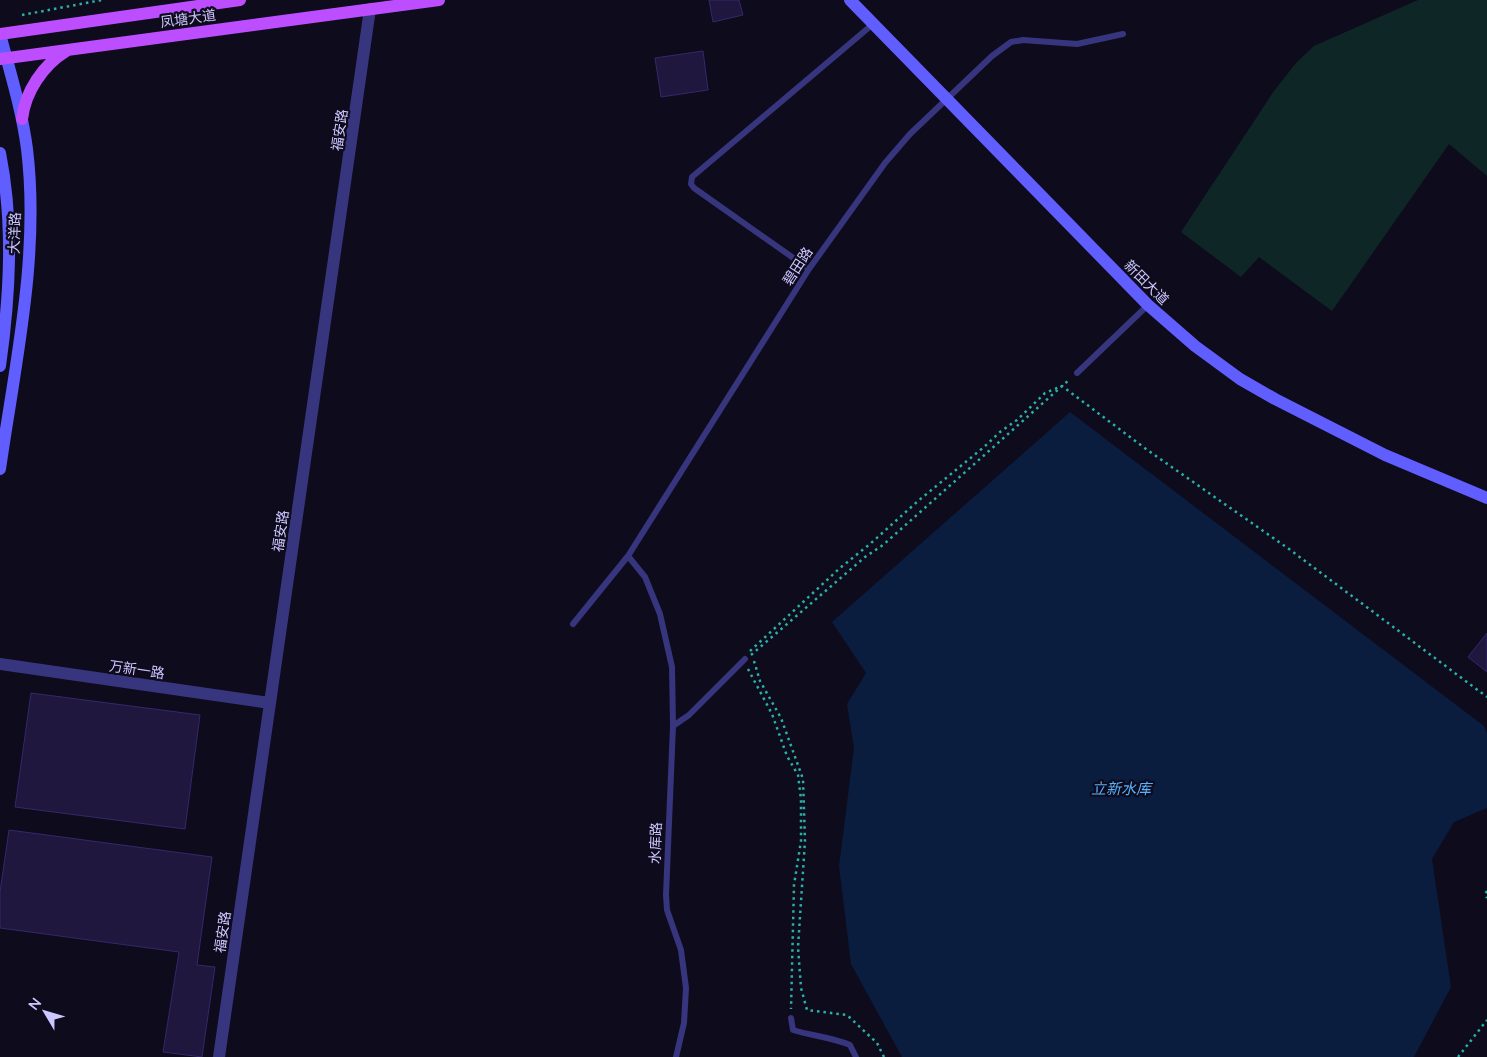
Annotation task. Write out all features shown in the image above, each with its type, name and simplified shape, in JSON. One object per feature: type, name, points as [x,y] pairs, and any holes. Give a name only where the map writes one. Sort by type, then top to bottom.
[{"type":"main road","name":"凤塘大道","points":[[0,34],[240,0]]},
{"type":"main road","name":"凤塘大道","points":[[3,58],[439,0]]},
{"type":"main road","points":[[22,119],[28,96],[42,73],[53,60],[71,49]]},
{"type":"street","name":"新田大道","points":[[850,0],[1148,305],[1195,346],[1240,379],[1275,400],[1385,455],[1487,498]]},
{"type":"street","name":"福安路","points":[[219,1057],[370,9]]},
{"type":"street","name":"大洋路","points":[[0,34],[3,58],[22,119],[29,166],[30,236],[23,313],[0,469]]},
{"type":"street","name":"大洋路","points":[[0,153],[6,183],[9,230],[7,309],[0,366]]},
{"type":"street","name":"万新一路","points":[[0,664],[270,703]]},
{"type":"lane","points":[[809,269],[694,188],[691,184],[692,177],[873,24]]},
{"type":"lane","name":"碧田路","points":[[573,624],[628,556],[809,269],[885,163],[910,134],[992,56],[1011,42],[1023,40],[1077,44],[1123,34]]},
{"type":"lane","points":[[1077,373],[1148,305]]},
{"type":"lane","name":"水库路","points":[[628,556],[645,577],[660,614],[672,667],[673,726],[666,903],[681,950],[686,988],[684,1023],[676,1057]]},
{"type":"lane","points":[[673,726],[690,714],[748,656]]},
{"type":"lane","points":[[791,1018],[793,1030],[812,1036],[832,1038],[850,1044],[856,1057]]},
{"type":"path","points":[[22,15],[102,0]]},
{"type":"path","points":[[748,656],[883,544],[1077,373]]},
{"type":"path","points":[[791,1018],[794,885],[802,834],[800,791],[798,775],[787,756],[772,714],[750,673],[749,651],[840,568],[1000,432],[1017,420],[1045,393],[1062,386]]},
{"type":"path","points":[[1062,386],[1146,449],[1289,549],[1487,697]]},
{"type":"path","points":[[748,656],[781,718],[803,779],[805,841],[798,947],[801,988],[807,1010],[847,1014],[877,1043],[884,1057]]},
{"type":"path","points":[[1487,891],[1485,894],[1487,898]]},
{"type":"path","points":[[1458,1057],[1487,1020]]},
{"type":"green space","points":[[1418,0],[1487,0],[1487,176],[1449,144],[1332,311],[1259,257],[1241,277],[1181,232],[1274,91],[1296,63],[1314,46]]},
{"type":"water","name":"立新水库","points":[[1070,412],[1484,726],[1487,733],[1487,808],[1454,822],[1432,859],[1451,987],[1414,1057],[902,1057],[851,964],[839,866],[854,748],[847,704],[866,673],[832,622]]},
{"type":"building","points":[[709,0],[739,0],[743,15],[713,22]]},
{"type":"building","points":[[703,51],[708,90],[661,97],[655,58]]},
{"type":"building","points":[[1487,633],[1487,672],[1468,657]]},
{"type":"building","points":[[31,693],[200,715],[185,829],[15,807]]},
{"type":"building","points":[[9,830],[212,857],[197,965],[215,967],[202,1057],[163,1052],[179,952],[0,928],[0,892]]}]
